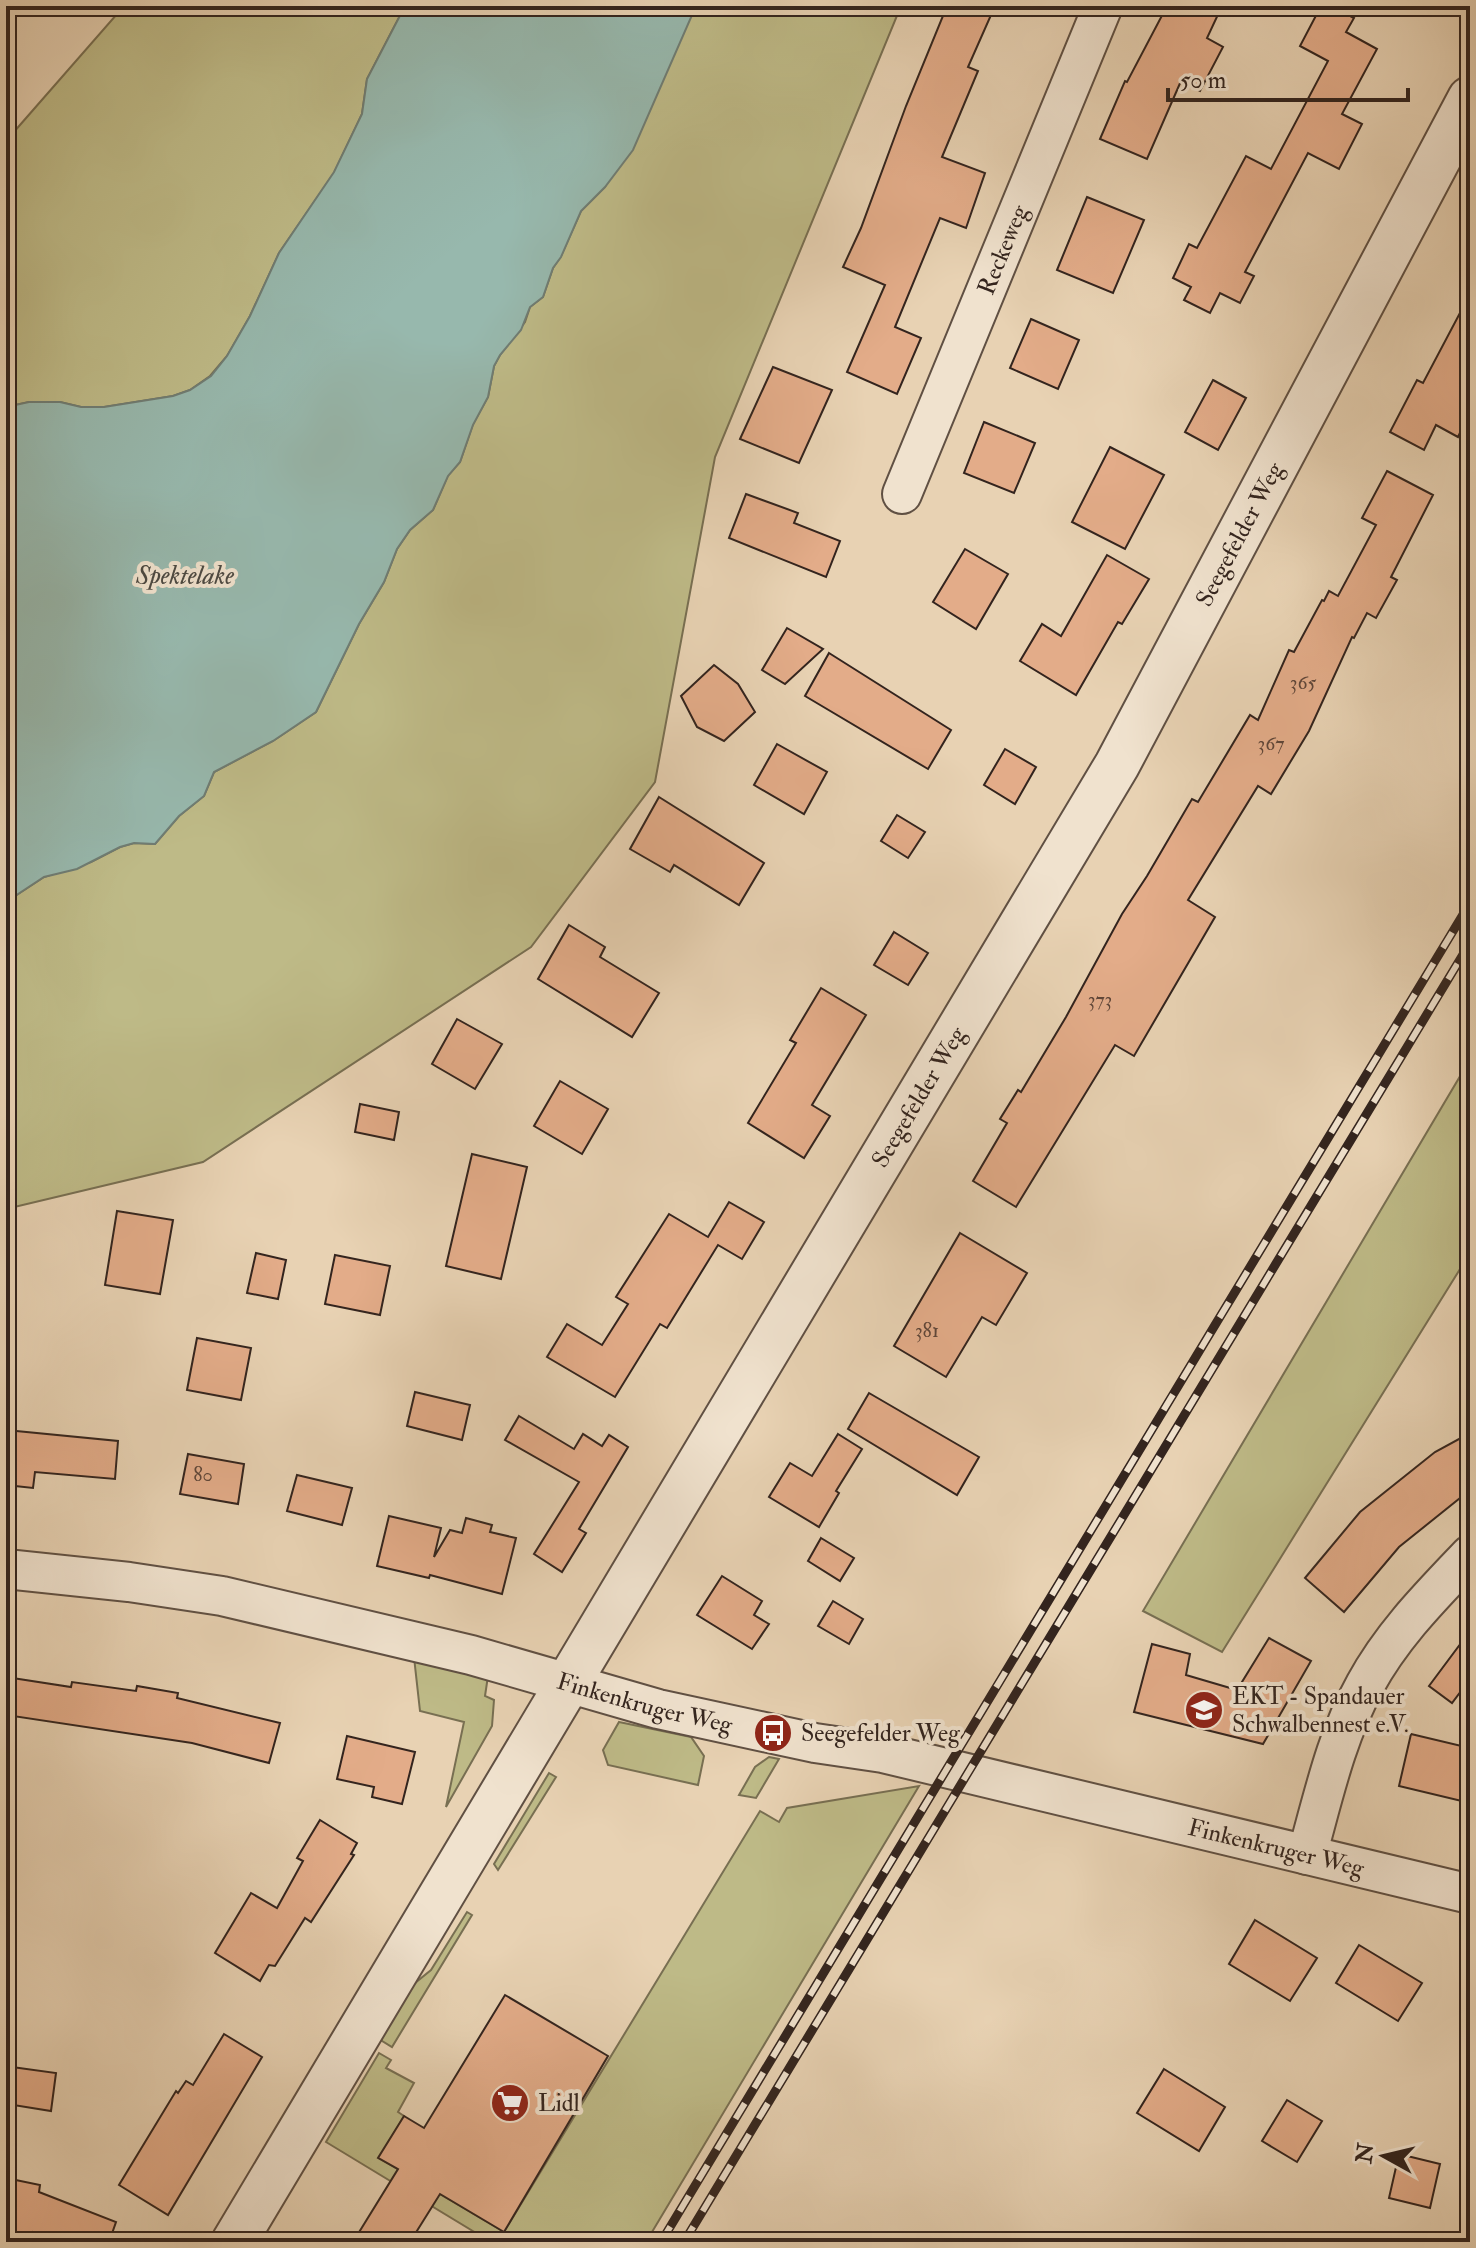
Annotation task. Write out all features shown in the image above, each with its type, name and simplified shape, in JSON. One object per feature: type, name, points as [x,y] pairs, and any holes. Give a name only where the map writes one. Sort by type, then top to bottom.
[{"type":"street","name":"Reckeweg","points":[[902,494],[1103,6]]},
{"type":"street","name":"Seegefelder Weg","points":[[234,2242],[1117,765],[1470,99]]},
{"type":"street","points":[[1307,1855],[1336,1752],[1364,1686],[1410,1617],[1470,1555]]},
{"type":"street","name":"Finkenkruger Weg","points":[[6,1569],[222,1596],[471,1655],[658,1709],[815,1743],[883,1753],[1470,1894]]},
{"type":"shaded area","points":[[124,6],[405,6],[367,79],[362,114],[334,173],[279,253],[250,316],[227,356],[210,376],[190,390],[173,396],[104,407],[29,402],[6,407],[6,141]]},
{"type":"shaded area","points":[[696,6],[901,6],[715,457],[655,782],[531,947],[203,1162],[6,1209],[6,902],[44,877],[91,862],[120,847],[134,843],[155,844],[179,816],[204,796],[214,772],[273,741],[316,712],[359,624],[384,582],[397,549],[410,530],[433,510],[448,475],[460,462],[473,424],[488,397],[494,366],[525,322],[530,307],[543,297],[553,268],[581,211],[605,187]]},
{"type":"shaded area","points":[[1462,1073],[1470,1078],[1470,1253],[1222,1652],[1143,1611]]},
{"type":"shaded area","points":[[414,1657],[488,1676],[485,1696],[494,1700],[492,1726],[446,1807],[464,1722],[420,1711]]},
{"type":"shaded area","points":[[619,1722],[691,1737],[704,1756],[698,1785],[608,1765],[603,1750]]},
{"type":"shaded area","points":[[769,1757],[779,1759],[756,1798],[739,1795],[755,1767]]},
{"type":"shaded area","points":[[549,1773],[556,1777],[498,1870],[494,1864]]},
{"type":"shaded area","points":[[919,1786],[646,2242],[491,2242],[326,2142],[379,2053],[391,2060],[386,2068],[414,2083],[398,2112],[404,2116],[379,2158],[504,2232],[760,1811],[779,1822],[787,1808]]},
{"type":"shaded area","points":[[467,1912],[472,1915],[392,2047],[374,2036],[399,1996],[431,1970]]},
{"type":"water","name":"Spektelake","points":[[405,6],[696,6],[633,150],[605,187],[581,211],[553,268],[543,297],[530,307],[521,330],[494,366],[488,397],[473,425],[460,462],[448,476],[433,510],[410,530],[397,549],[384,582],[359,624],[316,712],[273,741],[214,772],[204,796],[179,816],[155,844],[134,843],[120,847],[77,869],[44,877],[6,902],[6,407],[29,402],[60,402],[81,407],[104,407],[173,396],[190,390],[211,376],[227,356],[250,316],[279,253],[334,172],[362,114],[367,79]]},
{"type":"building","points":[[947,6],[995,6],[968,67],[978,71],[942,157],[985,173],[966,228],[940,218],[895,327],[921,338],[897,394],[847,372],[885,285],[843,267]]},
{"type":"building","points":[[1167,6],[1222,6],[1207,38],[1223,47],[1200,91],[1181,81],[1147,159],[1100,139],[1125,81]]},
{"type":"building","points":[[1321,6],[1331,6],[1354,18],[1346,32],[1377,49],[1342,114],[1362,124],[1339,169],[1308,153],[1245,272],[1254,276],[1240,303],[1220,293],[1210,313],[1184,300],[1191,287],[1173,278],[1189,244],[1197,248],[1246,156],[1271,169],[1328,61],[1300,46]]},
{"type":"building","points":[[1087,197],[1144,220],[1113,293],[1057,270]]},
{"type":"building","points":[[1470,294],[1470,412],[1458,437],[1436,425],[1424,450],[1390,432],[1417,380],[1423,383]]},
{"type":"building","points":[[1031,319],[1079,340],[1058,389],[1010,368]]},
{"type":"building","points":[[773,367],[832,390],[799,463],[740,439]]},
{"type":"building","points":[[1213,380],[1246,398],[1218,450],[1185,432]]},
{"type":"building","points":[[984,422],[1035,443],[1014,493],[964,473]]},
{"type":"building","points":[[1110,447],[1164,475],[1125,549],[1072,522]]},
{"type":"building","points":[[1387,471],[1433,495],[1391,577],[1397,580],[1376,618],[1367,613],[1352,637],[1309,731],[1271,794],[1258,786],[1188,900],[1215,917],[1134,1056],[1115,1045],[1016,1207],[973,1181],[1007,1123],[1000,1119],[1018,1090],[1021,1092],[1066,1017],[1122,914],[1192,799],[1198,802],[1250,715],[1258,720],[1289,650],[1294,652],[1322,600],[1329,591],[1338,596],[1376,525],[1362,518]]},
{"type":"building","points":[[746,494],[798,513],[794,523],[840,541],[826,577],[729,538]]},
{"type":"building","points":[[965,549],[1008,574],[976,629],[933,602]]},
{"type":"building","points":[[1107,555],[1149,579],[1122,624],[1118,622],[1076,695],[1020,661],[1042,624],[1061,636]]},
{"type":"building","points":[[787,628],[823,649],[785,684],[762,670]]},
{"type":"building","points":[[829,653],[951,730],[928,769],[805,696]]},
{"type":"building","points":[[714,665],[738,684],[755,712],[724,741],[697,727],[681,696]]},
{"type":"building","points":[[777,744],[827,772],[804,814],[754,785]]},
{"type":"building","points":[[1005,749],[1036,767],[1015,804],[984,785]]},
{"type":"building","points":[[659,797],[764,863],[739,905],[674,865],[670,872],[630,849]]},
{"type":"building","points":[[897,815],[925,832],[908,858],[881,841]]},
{"type":"building","points":[[569,925],[605,947],[600,957],[659,993],[632,1037],[538,979]]},
{"type":"building","points":[[894,932],[928,953],[908,985],[874,965]]},
{"type":"building","points":[[821,988],[866,1015],[812,1105],[830,1116],[804,1158],[748,1123],[796,1043],[790,1040]]},
{"type":"building","points":[[457,1019],[502,1044],[475,1089],[432,1064]]},
{"type":"building","points":[[560,1081],[608,1109],[582,1154],[534,1126]]},
{"type":"building","points":[[360,1104],[399,1112],[394,1140],[355,1132]]},
{"type":"building","points":[[472,1154],[527,1167],[501,1279],[446,1266]]},
{"type":"building","points":[[729,1202],[764,1222],[742,1259],[718,1245],[667,1328],[660,1324],[615,1397],[547,1357],[567,1324],[602,1345],[628,1304],[616,1297],[669,1214],[708,1237]]},
{"type":"building","points":[[117,1211],[173,1220],[160,1294],[105,1285]]},
{"type":"building","points":[[960,1233],[1027,1273],[996,1325],[982,1317],[946,1377],[894,1346]]},
{"type":"building","points":[[256,1253],[286,1260],[278,1299],[247,1293]]},
{"type":"building","points":[[335,1255],[390,1266],[380,1315],[325,1304]]},
{"type":"building","points":[[197,1338],[251,1348],[241,1400],[187,1390]]},
{"type":"building","points":[[415,1392],[470,1405],[462,1440],[407,1426]]},
{"type":"building","points":[[869,1393],[979,1457],[957,1495],[848,1429]]},
{"type":"building","points":[[519,1416],[574,1449],[583,1434],[602,1446],[609,1435],[628,1447],[579,1529],[586,1533],[562,1572],[534,1554],[579,1482],[505,1440]]},
{"type":"building","points":[[6,1430],[118,1441],[115,1479],[35,1472],[33,1488],[6,1485]]},
{"type":"building","points":[[1470,1433],[1470,1490],[1399,1547],[1344,1612],[1305,1578],[1360,1512],[1435,1452]]},
{"type":"building","points":[[838,1434],[862,1449],[836,1491],[839,1493],[819,1527],[769,1497],[790,1463],[812,1476]]},
{"type":"building","points":[[188,1454],[244,1464],[238,1504],[180,1494]]},
{"type":"building","points":[[297,1475],[352,1488],[342,1525],[287,1511]]},
{"type":"building","points":[[389,1516],[441,1528],[434,1557],[450,1530],[462,1533],[466,1518],[492,1525],[490,1532],[516,1538],[502,1594],[430,1575],[429,1578],[377,1566]]},
{"type":"building","points":[[821,1538],[854,1558],[840,1581],[808,1561]]},
{"type":"building","points":[[722,1576],[762,1601],[754,1615],[769,1624],[752,1649],[697,1615]]},
{"type":"building","points":[[833,1601],[863,1619],[849,1644],[818,1626]]},
{"type":"building","points":[[1470,1631],[1470,1679],[1452,1703],[1429,1686]]},
{"type":"building","points":[[1269,1638],[1311,1661],[1263,1744],[1134,1712],[1152,1644],[1190,1654],[1186,1675],[1237,1690]]},
{"type":"building","points":[[6,1677],[71,1687],[72,1682],[136,1691],[137,1686],[178,1693],[177,1698],[280,1723],[269,1763],[192,1743],[6,1715]]},
{"type":"building","points":[[1411,1734],[1470,1748],[1470,1803],[1399,1786]]},
{"type":"building","points":[[347,1736],[415,1752],[402,1804],[372,1797],[374,1787],[337,1779]]},
{"type":"building","points":[[320,1820],[357,1843],[351,1854],[354,1855],[311,1922],[305,1918],[275,1966],[269,1965],[260,1981],[215,1953],[251,1893],[277,1908],[303,1861],[297,1858]]},
{"type":"building","points":[[1255,1920],[1317,1958],[1290,2001],[1229,1964]]},
{"type":"building","points":[[1359,1945],[1422,1983],[1398,2021],[1336,1983]]},
{"type":"building","name":"Lidl","points":[[505,1995],[608,2056],[504,2232],[440,2194],[410,2242],[353,2242],[398,2169],[378,2158],[404,2116],[424,2128]]},
{"type":"building","points":[[224,2034],[262,2057],[168,2215],[119,2185],[176,2091],[178,2093],[186,2081],[193,2085]]},
{"type":"building","points":[[12,2067],[56,2073],[51,2111],[7,2104]]},
{"type":"building","points":[[1164,2069],[1225,2107],[1199,2151],[1137,2113]]},
{"type":"building","points":[[1287,2100],[1322,2121],[1297,2162],[1262,2141]]},
{"type":"building","points":[[1399,2154],[1440,2164],[1430,2208],[1389,2198]]},
{"type":"building","points":[[6,2178],[40,2185],[39,2192],[116,2222],[109,2242],[58,2242],[33,2232],[31,2239],[6,2235]]},
{"type":"railway","points":[[661,2242],[1470,903]]},
{"type":"railway","points":[[684,2242],[1470,943]]},
{"type":"place","name":"EKT - Spandauer Schwalbennest e.V.","points":[[1204,1710]]},
{"type":"place","name":"Seegefelder Weg","points":[[773,1733]]},
{"type":"place","name":"Lidl","points":[[510,2103]]}]
